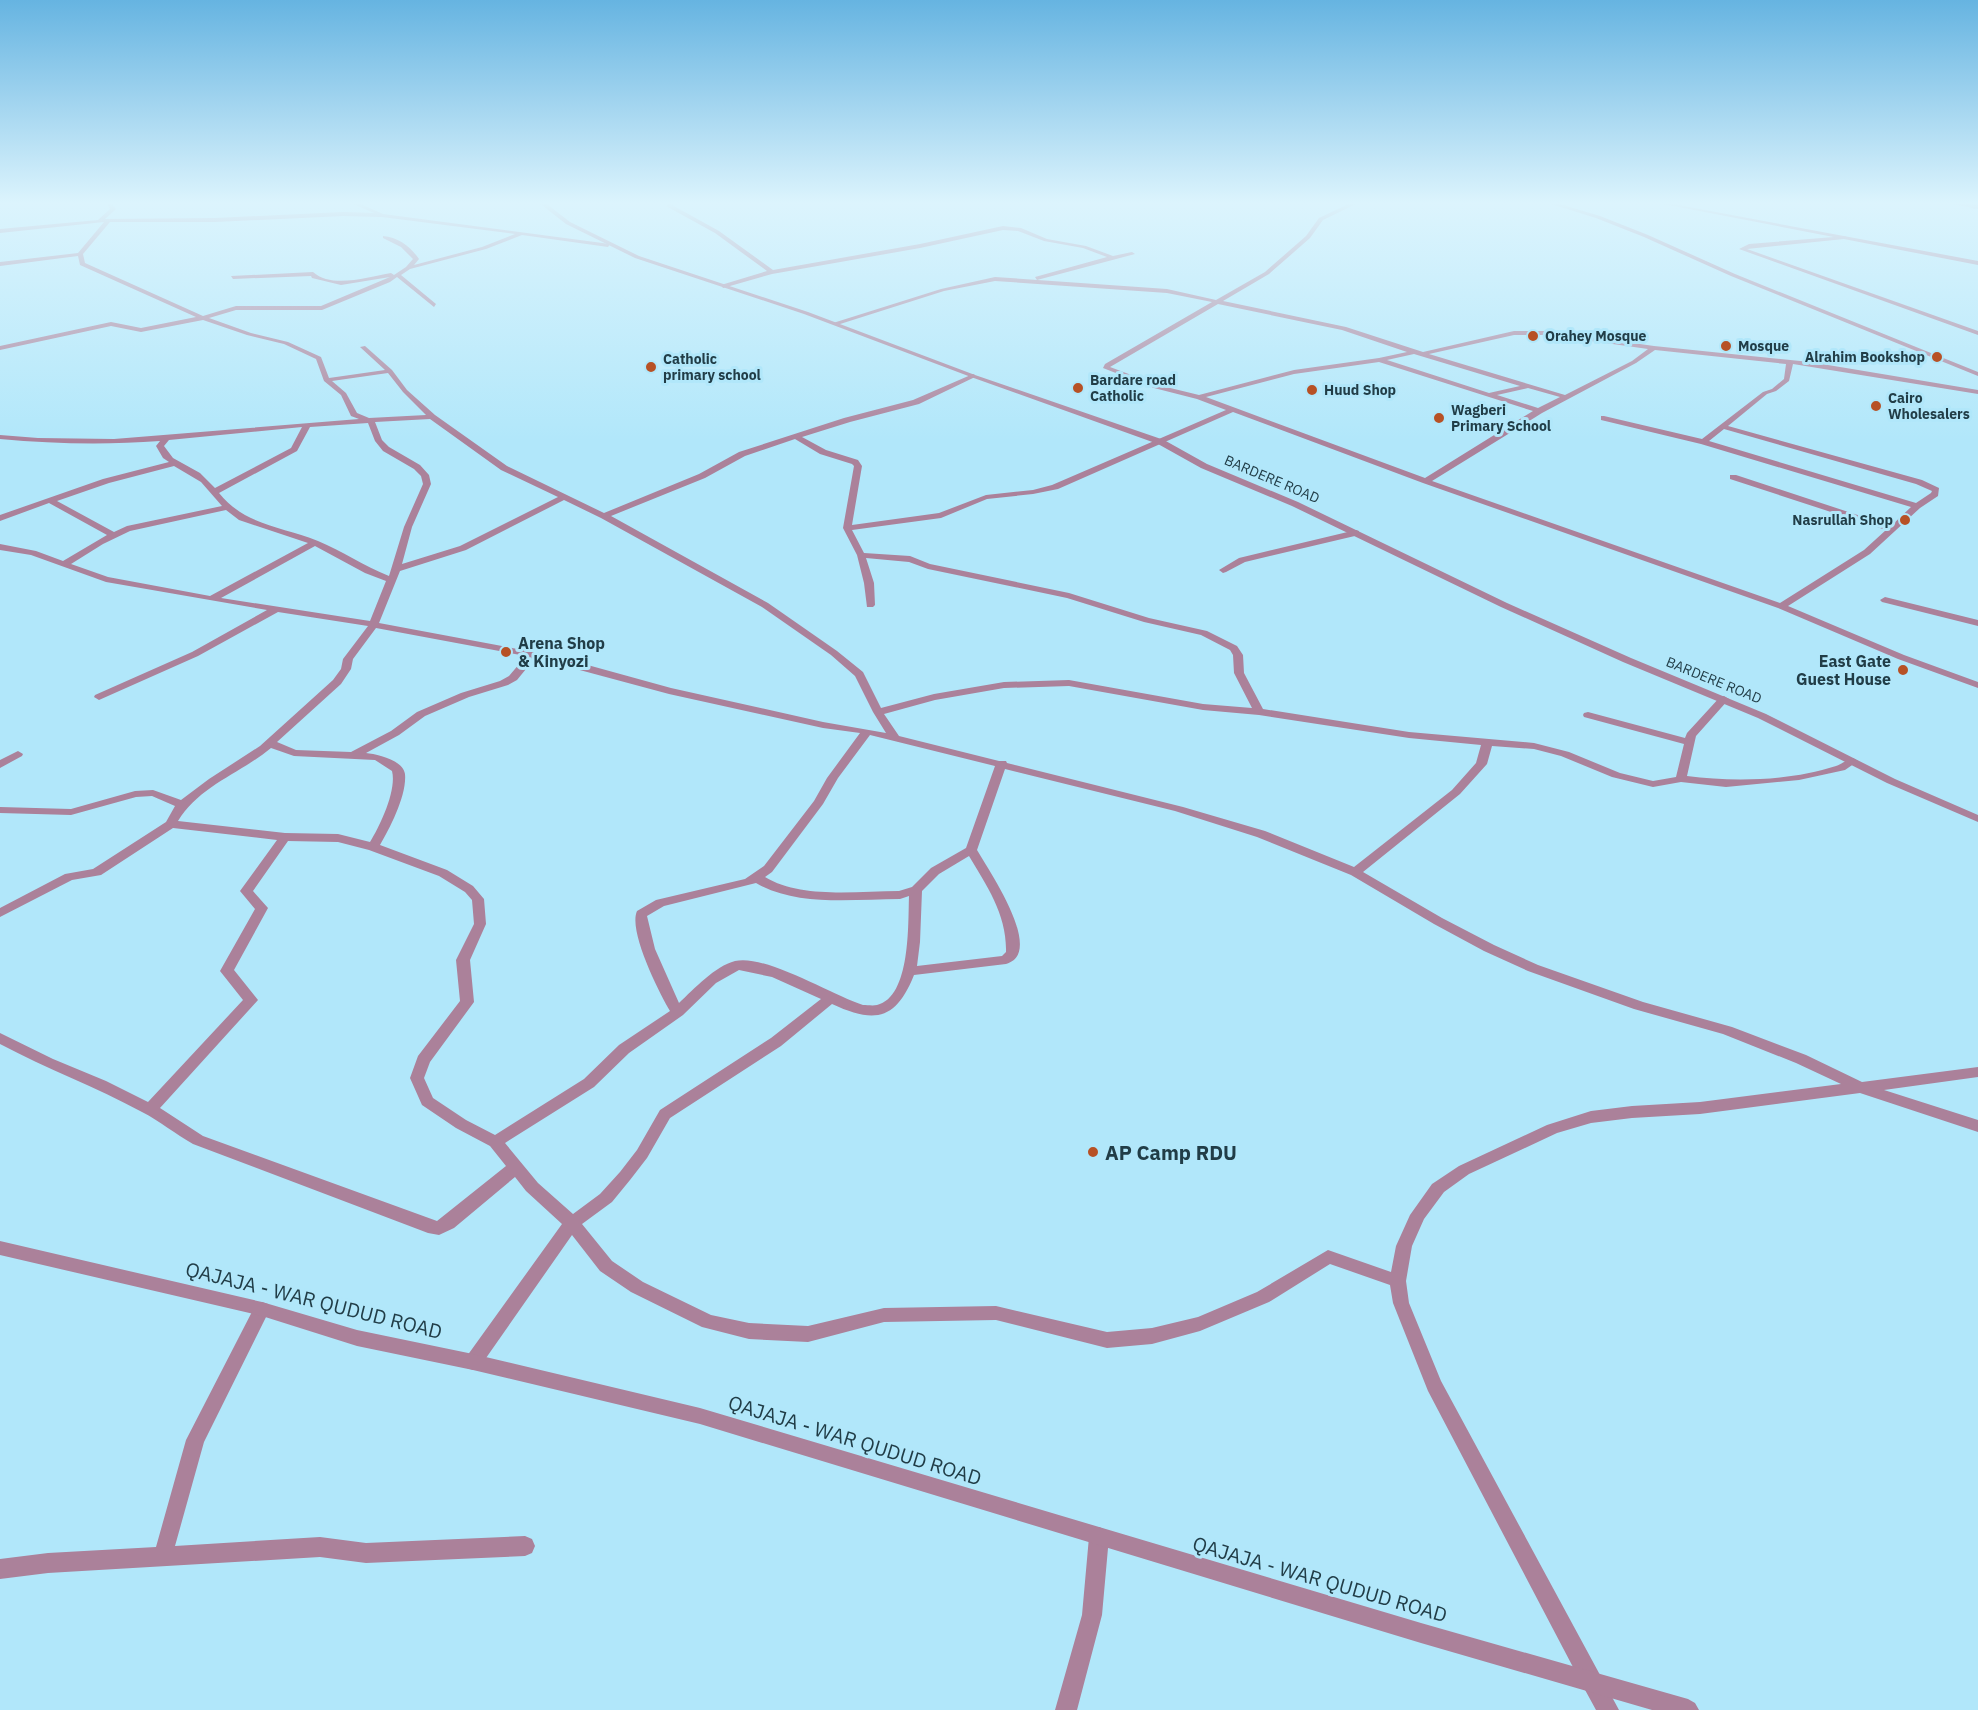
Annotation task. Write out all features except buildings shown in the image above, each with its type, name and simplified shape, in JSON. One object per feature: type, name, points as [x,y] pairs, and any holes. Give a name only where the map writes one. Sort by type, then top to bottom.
[{"type":"street","points":[[0,913],[69,878],[97,872],[171,824],[182,804],[269,743],[337,682],[346,669],[348,659],[373,626],[396,569],[408,528],[428,484],[425,475],[417,466],[386,449],[379,441],[372,422],[354,414],[344,394],[326,381],[319,358],[305,351],[203,318],[122,282]]},
{"type":"street","points":[[0,348],[111,324],[141,330],[203,318],[236,308],[322,308],[382,282]]},
{"type":"street","points":[[409,282],[434,305]]},
{"type":"street","name":"BARDERE ROAD","points":[[712,282],[1161,442],[1204,466],[1295,504],[1504,605],[1626,660],[1724,699],[1891,781],[1978,819]]},
{"type":"street","points":[[723,286],[733,282]]},
{"type":"street","points":[[835,324],[877,309],[980,282]]},
{"type":"street","points":[[1045,282],[1167,291],[1214,299],[1216,303],[1344,328],[1415,352],[1426,353],[1566,397]]},
{"type":"street","points":[[1252,282],[1158,334],[1107,365],[1106,368],[1156,387],[1199,397],[1426,481],[1782,606],[1901,657],[1978,685]]},
{"type":"street","points":[[1755,282],[1978,374]]},
{"type":"street","points":[[1834,282],[1978,333]]},
{"type":"street","points":[[1426,353],[1526,331],[1654,348],[1790,362],[1978,392]]},
{"type":"street","points":[[363,347],[390,370],[405,391],[432,417],[504,468],[604,516],[765,605],[834,653],[859,674],[878,712],[895,738]]},
{"type":"street","points":[[1426,481],[1539,411],[1634,362],[1654,348]]},
{"type":"street","points":[[1199,397],[1282,374],[1379,360],[1415,352]]},
{"type":"street","points":[[1379,360],[1539,411]]},
{"type":"street","points":[[1703,442],[1765,393],[1774,390],[1787,380],[1790,362]]},
{"type":"street","points":[[326,381],[390,370]]},
{"type":"street","points":[[604,516],[702,476],[727,460],[795,436],[916,402],[973,376]]},
{"type":"street","points":[[1489,395],[1529,386]]},
{"type":"street","points":[[847,528],[925,518],[986,497],[1043,490],[1161,442],[1231,410]]},
{"type":"street","points":[[0,437],[77,444],[432,417]]},
{"type":"street","points":[[1604,418],[1703,442],[1917,506]]},
{"type":"street","points":[[215,492],[294,449],[307,425]]},
{"type":"street","points":[[1724,427],[1911,479],[1936,490],[1935,494],[1917,506],[1867,552],[1782,606]]},
{"type":"street","points":[[795,436],[823,452],[855,462],[858,466],[847,528],[861,555],[869,583],[870,605]]},
{"type":"street","points":[[167,438],[160,446],[160,450],[175,463],[196,475],[215,492],[226,508],[242,518],[315,543],[368,571],[391,580]]},
{"type":"street","points":[[0,518],[106,481],[175,463]]},
{"type":"street","points":[[1733,477],[1893,529]]},
{"type":"street","points":[[396,569],[463,548],[564,497]]},
{"type":"street","points":[[51,501],[113,535]]},
{"type":"street","points":[[64,564],[113,535],[143,524],[226,508]]},
{"type":"street","points":[[1223,570],[1242,560],[1356,533]]},
{"type":"street","points":[[213,598],[315,543]]},
{"type":"street","points":[[0,547],[33,553],[106,579],[532,655],[669,691],[823,725],[867,731],[1002,763],[1220,821],[1296,847],[1355,872],[1448,926],[1533,968],[1639,1006],[1727,1030],[1801,1059],[1862,1088],[1978,1126]]},
{"type":"street","points":[[861,555],[910,559],[928,566],[1069,596],[1147,620],[1204,633],[1234,648],[1238,655],[1239,672],[1260,712]]},
{"type":"street","points":[[1885,600],[1978,623]]},
{"type":"street","points":[[99,697],[195,654],[278,608]]},
{"type":"street","points":[[350,757],[395,733],[421,714],[513,678],[532,655]]},
{"type":"street","points":[[878,712],[934,697],[1004,685],[1051,682],[1085,684],[1203,707],[1260,712],[1409,735],[1549,749],[1637,782],[1653,784],[1681,779],[1726,784],[1758,782],[1841,768],[1853,761]]},
{"type":"street","points":[[1681,779],[1694,729],[1724,699]]},
{"type":"street","points":[[1588,715],[1689,742]]},
{"type":"street","points":[[678,1012],[669,999],[642,930],[641,914],[660,903],[749,882],[768,869],[819,802],[833,778],[867,731]]},
{"type":"street","points":[[269,743],[294,753],[378,757],[389,762],[399,774],[397,791],[384,828],[373,847]]},
{"type":"street","points":[[1355,872],[1456,792],[1481,764],[1487,743]]},
{"type":"street","points":[[0,765],[18,754]]},
{"type":"street","points":[[756,877],[776,889],[812,895],[900,895],[916,890],[936,871],[971,850],[1002,763]]},
{"type":"street","points":[[0,810],[71,812],[135,794],[153,793],[182,804]]},
{"type":"street","points":[[171,824],[285,837],[338,838],[373,847],[443,873],[469,889],[478,899],[480,924],[464,960],[467,1002],[423,1060],[417,1078],[427,1101],[461,1124],[495,1142],[532,1187],[572,1223],[606,1266],[637,1287],[708,1322],[749,1331],[808,1334],[884,1315],[996,1313],[1107,1340],[1152,1336],[1200,1324],[1263,1298],[1328,1257],[1398,1281]]},
{"type":"street","points":[[150,1109],[251,1000],[226,971],[262,908],[246,891],[285,837]]},
{"type":"street","points":[[909,971],[1006,960],[1013,953],[1013,936],[1002,902],[971,850]]},
{"type":"street","points":[[495,1142],[589,1083],[624,1049],[678,1012],[711,980],[737,964],[797,981],[859,1010],[879,1011],[890,1006],[899,998],[909,971],[916,890]]},
{"type":"street","points":[[473,1362],[572,1223],[606,1198],[642,1154],[665,1114],[776,1042],[831,998]]},
{"type":"street","points":[[0,1038],[48,1063],[150,1109],[198,1140],[428,1226],[439,1228],[448,1223],[515,1168]]},
{"type":"street","points":[[1608,1710],[1434,1385],[1401,1303],[1398,1281],[1404,1246],[1418,1215],[1438,1188],[1464,1170],[1552,1129],[1591,1117],[1700,1108],[1978,1072]]},
{"type":"street","name":"QAJAJA - WAR QUDUD ROAD","points":[[2,1251],[262,1309],[357,1338],[473,1362],[700,1416],[1099,1537],[1688,1710]]},
{"type":"street","points":[[163,1555],[195,1440],[262,1309]]},
{"type":"street","points":[[1066,1710],[1092,1616],[1099,1537]]},
{"type":"street","points":[[0,1569],[48,1563],[163,1555],[320,1547],[366,1553],[525,1546]]},
{"type":"place","name":"Orahey Mosque","points":[[1533,336]]},
{"type":"place","name":"Mosque","points":[[1726,346]]},
{"type":"place","name":"Alrahim Bookshop","points":[[1937,357]]},
{"type":"place","name":"Catholic primary school","points":[[651,367]]},
{"type":"place","name":"Bardare road Catholic","points":[[1078,388]]},
{"type":"place","name":"Huud Shop","points":[[1312,390]]},
{"type":"place","name":"Cairo Wholesalers","points":[[1876,406]]},
{"type":"place","name":"Wagberi Primary School","points":[[1439,418]]},
{"type":"place","name":"Nasrullah Shop","points":[[1905,520]]},
{"type":"place","name":"Arena Shop & Kinyozi","points":[[506,652]]},
{"type":"place","name":"East Gate Guest House","points":[[1903,670]]},
{"type":"place","name":"AP Camp RDU","points":[[1093,1152]]}]
